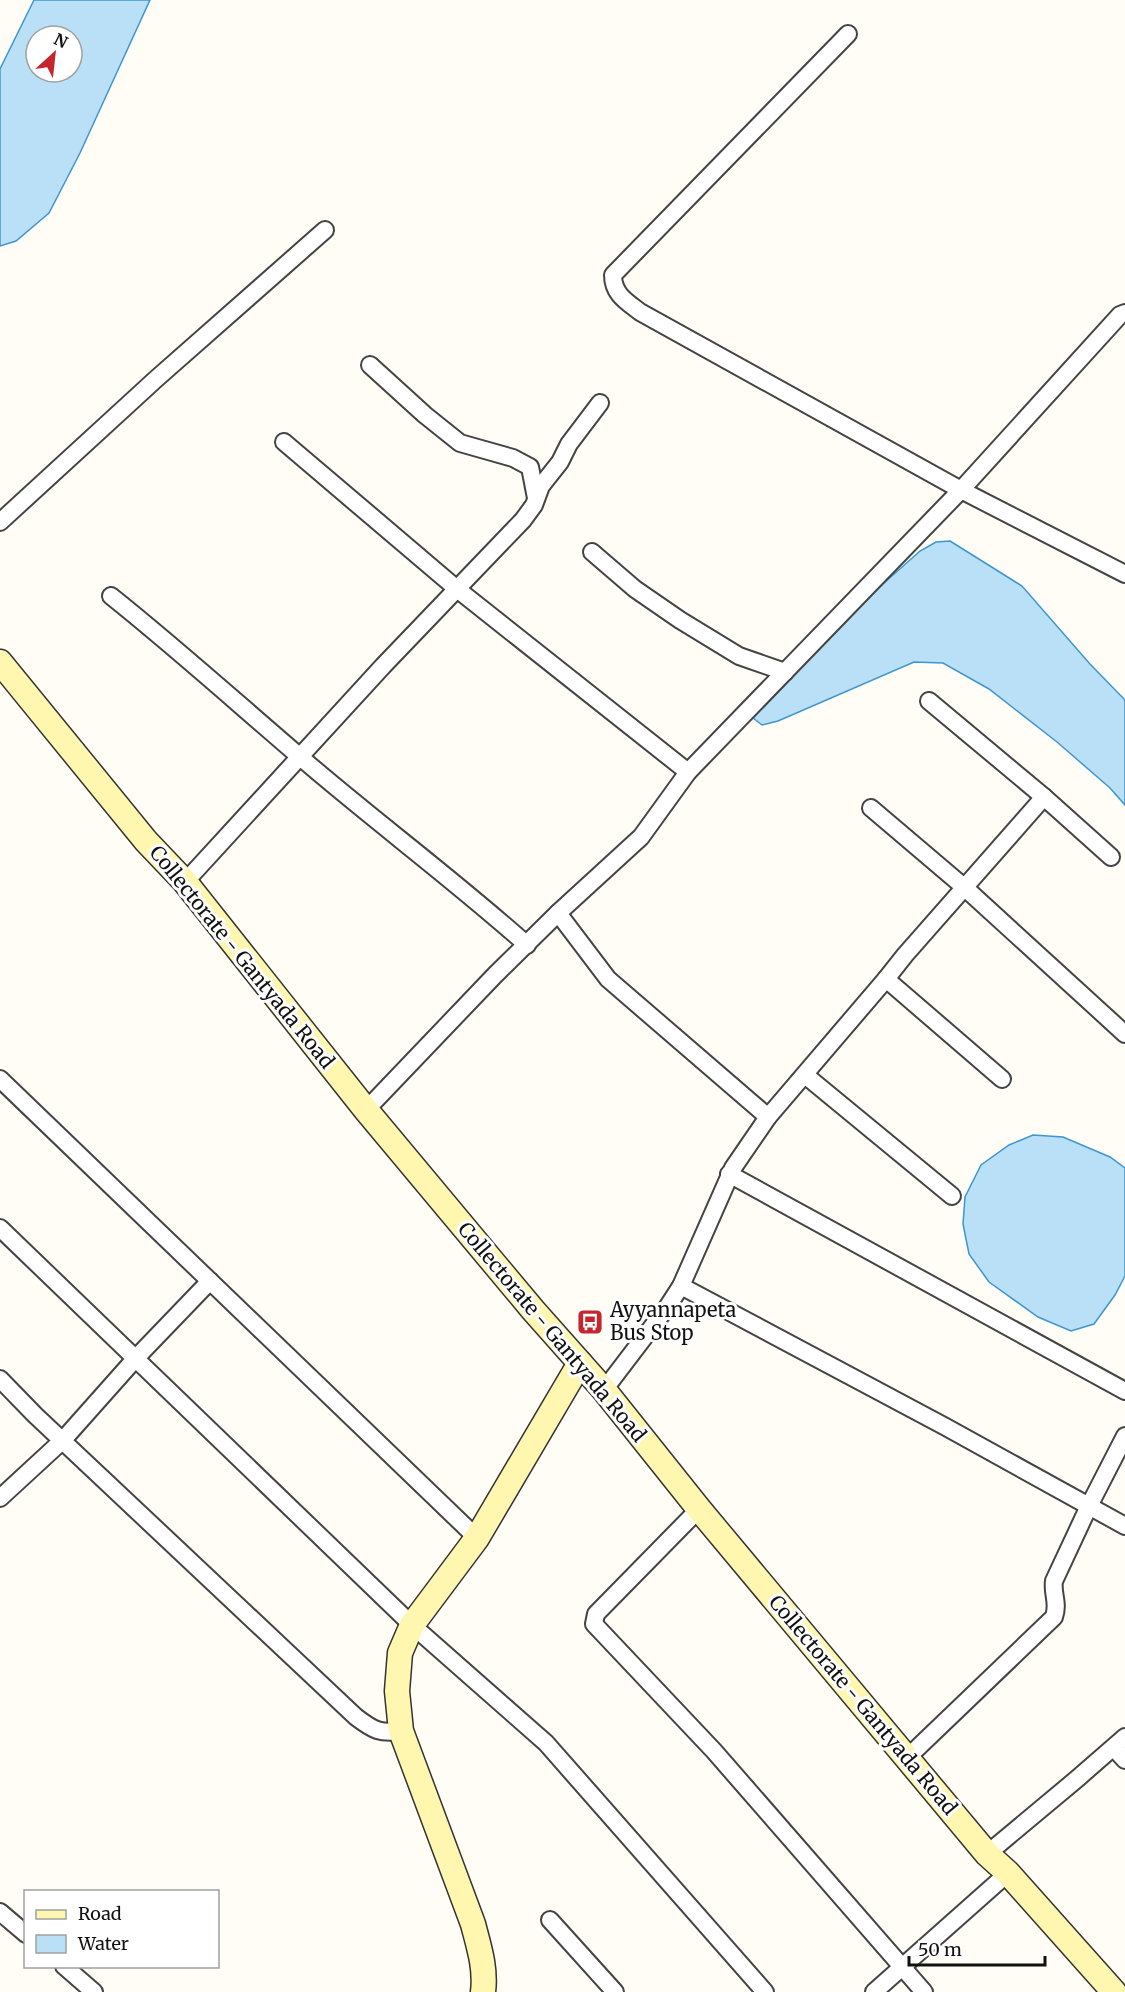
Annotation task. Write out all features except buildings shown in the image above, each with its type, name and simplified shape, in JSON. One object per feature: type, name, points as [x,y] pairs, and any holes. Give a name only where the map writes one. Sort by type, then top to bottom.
[{"type":"street","points":[[848,34],[613,275],[613,284],[619,295],[640,312],[961,490],[1125,574]]},
{"type":"street","points":[[0,522],[324,230]]},
{"type":"street","points":[[366,1110],[495,975],[641,837],[688,772],[961,490],[1120,315],[1125,313]]},
{"type":"street","points":[[370,365],[418,409],[460,443],[513,458],[530,467],[537,498]]},
{"type":"street","points":[[185,882],[299,756],[523,520],[537,498],[541,486],[560,462],[569,444],[600,404]]},
{"type":"street","points":[[284,442],[457,589],[688,772]]},
{"type":"street","points":[[592,552],[635,589],[680,620],[739,656],[784,672]]},
{"type":"street","points":[[111,596],[174,647],[299,756],[489,910],[527,945]]},
{"type":"street","name":"Collectorate - Gantyada Road","points":[[3,673],[146,841],[185,882],[366,1110],[533,1310],[604,1390],[699,1509],[987,1854],[1008,1873],[1114,1992]]},
{"type":"street","points":[[929,701],[1044,797],[1111,857]]},
{"type":"street","points":[[604,1390],[681,1286],[729,1174],[768,1117],[1044,797]]},
{"type":"street","points":[[871,808],[964,887],[1125,1034]]},
{"type":"street","points":[[558,913],[608,979],[768,1117]]},
{"type":"street","points":[[886,979],[1002,1078]]},
{"type":"street","points":[[805,1075],[952,1196]]},
{"type":"street","points":[[0,1079],[477,1538]]},
{"type":"street","points":[[729,1174],[1125,1391]]},
{"type":"street","points":[[0,1228],[412,1625],[546,1743],[765,1992]]},
{"type":"street","points":[[0,1498],[63,1440],[135,1359],[210,1281]]},
{"type":"street","points":[[681,1286],[944,1426],[1125,1526]]},
{"type":"street","points":[[483,1992],[482,1957],[473,1924],[401,1731],[397,1672],[400,1653],[412,1625],[477,1538],[580,1363]]},
{"type":"street","points":[[0,1379],[356,1717],[379,1731],[386,1733],[401,1731]]},
{"type":"street","points":[[908,1758],[1054,1617],[1057,1604],[1053,1591],[1054,1581],[1125,1436]]},
{"type":"street","points":[[699,1509],[596,1614],[594,1624],[714,1751],[924,1992]]},
{"type":"street","points":[[987,1854],[1121,1748]]},
{"type":"street","points":[[874,1992],[1008,1873]]},
{"type":"street","points":[[0,1912],[24,1932]]},
{"type":"street","points":[[550,1920],[615,1992]]},
{"type":"street","points":[[66,1968],[94,1992]]},
{"type":"water","points":[[34,0],[150,0],[80,153],[49,213],[16,241],[0,246],[0,69]]},
{"type":"water","points":[[950,541],[1022,586],[1090,664],[1125,700],[1125,805],[1110,788],[1057,742],[989,689],[943,663],[914,662],[778,721],[762,725],[753,718],[782,688],[811,652],[848,615],[920,551],[936,542]]},
{"type":"water","points":[[1033,1135],[1063,1137],[1110,1157],[1125,1168],[1125,1276],[1115,1295],[1094,1324],[1071,1331],[1038,1317],[989,1282],[969,1254],[963,1224],[965,1197],[981,1165],[1009,1145]]},
{"type":"place","name":"Ayyannapeta Bus Stop","points":[[590,1322]]}]
